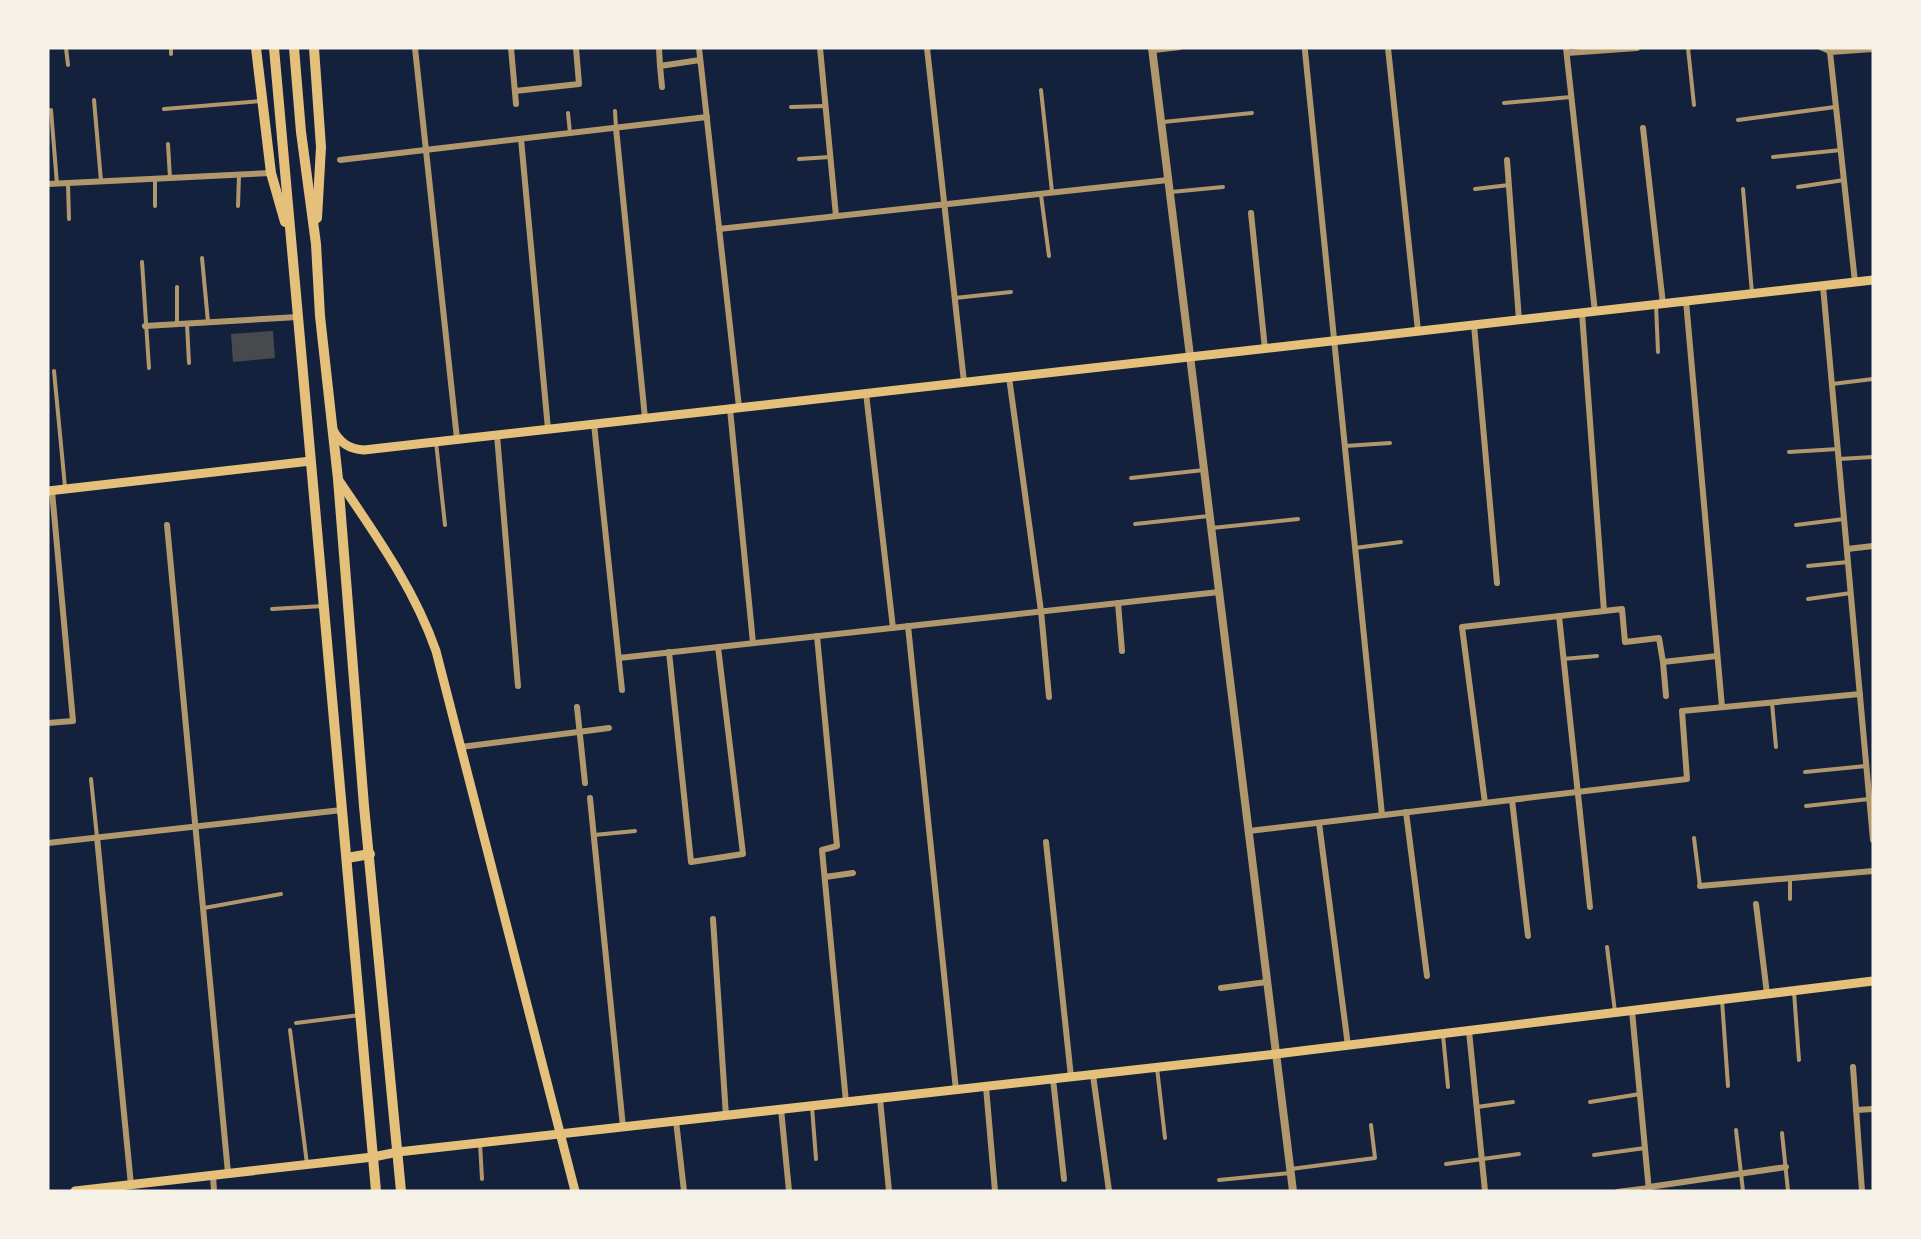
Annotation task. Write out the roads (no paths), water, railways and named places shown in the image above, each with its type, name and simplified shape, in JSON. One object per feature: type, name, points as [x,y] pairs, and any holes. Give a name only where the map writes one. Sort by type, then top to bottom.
[{"type":"main road","points":[[256,48],[271,173],[292,247]]},
{"type":"main road","points":[[274,48],[376,1191]]},
{"type":"main road","points":[[294,48],[301,132],[316,244],[320,316],[338,479],[364,806],[401,1191]]},
{"type":"main road","points":[[314,48],[321,155],[316,244]]},
{"type":"main road","points":[[332,429],[348,446],[360,450],[1873,280]]},
{"type":"main road","points":[[50,491],[311,461]]},
{"type":"main road","points":[[338,479],[400,573],[422,615],[436,651],[575,1191]]},
{"type":"main road","points":[[347,858],[370,854]]},
{"type":"main road","points":[[76,1191],[373,1157],[398,1152],[1348,1046],[1873,981]]},
{"type":"street","points":[[415,48],[457,439]]},
{"type":"street","points":[[511,48],[516,104]]},
{"type":"street","points":[[515,91],[579,84],[576,48]]},
{"type":"street","points":[[659,48],[662,87]]},
{"type":"street","points":[[699,48],[719,229],[753,643]]},
{"type":"street","points":[[820,48],[836,216]]},
{"type":"street","points":[[927,48],[964,382]]},
{"type":"street","points":[[1388,48],[1418,331]]},
{"type":"street","points":[[1594,312],[1566,51],[1637,48]]},
{"type":"street","points":[[1855,282],[1830,52],[1873,49]]},
{"type":"street","points":[[1152,50],[1293,1191]]},
{"type":"street","points":[[1305,51],[1382,815]]},
{"type":"street","points":[[660,66],[700,60]]},
{"type":"street","points":[[340,160],[707,117]]},
{"type":"street","points":[[616,128],[645,418]]},
{"type":"street","points":[[1643,129],[1660,304]]},
{"type":"street","points":[[521,139],[548,429]]},
{"type":"street","points":[[1507,160],[1519,320]]},
{"type":"street","points":[[48,184],[271,173]]},
{"type":"street","points":[[719,229],[1168,180]]},
{"type":"street","points":[[1251,213],[1265,349]]},
{"type":"street","points":[[1823,286],[1866,766],[1870,779],[1869,799],[1873,840]]},
{"type":"street","points":[[1686,301],[1722,707]]},
{"type":"street","points":[[1582,313],[1604,611]]},
{"type":"street","points":[[145,326],[298,317]]},
{"type":"street","points":[[1474,325],[1497,583]]},
{"type":"street","points":[[1009,377],[1041,611],[1049,697]]},
{"type":"street","points":[[866,393],[893,628]]},
{"type":"street","points":[[594,424],[622,690]]},
{"type":"street","points":[[497,435],[518,686]]},
{"type":"street","points":[[48,723],[73,721],[50,491]]},
{"type":"street","points":[[167,525],[228,1173]]},
{"type":"street","points":[[1847,549],[1873,546]]},
{"type":"street","points":[[619,658],[1219,592]]},
{"type":"street","points":[[1118,603],[1122,651]]},
{"type":"street","points":[[1485,803],[1462,627],[1622,609],[1625,642],[1659,638],[1666,696]]},
{"type":"street","points":[[1559,616],[1590,907]]},
{"type":"street","points":[[908,626],[956,1090]]},
{"type":"street","points":[[817,636],[837,846],[822,850],[846,1102]]},
{"type":"street","points":[[669,652],[691,862],[743,854],[718,647]]},
{"type":"street","points":[[1663,662],[1717,656]]},
{"type":"street","points":[[1249,831],[1687,779],[1682,711],[1860,694]]},
{"type":"street","points":[[577,707],[585,783]]},
{"type":"street","points":[[461,747],[609,728]]},
{"type":"street","points":[[590,798],[622,1127]]},
{"type":"street","points":[[1512,800],[1528,936]]},
{"type":"street","points":[[48,843],[342,810]]},
{"type":"street","points":[[1407,812],[1427,976]]},
{"type":"street","points":[[1319,823],[1348,1046]]},
{"type":"street","points":[[97,837],[131,1185]]},
{"type":"street","points":[[1046,842],[1071,1077]]},
{"type":"street","points":[[1700,886],[1873,871]]},
{"type":"street","points":[[825,877],[854,873]]},
{"type":"street","points":[[1756,904],[1767,994]]},
{"type":"street","points":[[713,919],[726,1116]]},
{"type":"street","points":[[1221,988],[1268,982]]},
{"type":"street","points":[[1632,1011],[1649,1189],[1786,1167]]},
{"type":"street","points":[[1469,1031],[1485,1191]]},
{"type":"street","points":[[1853,1067],[1862,1191]]},
{"type":"street","points":[[1094,1075],[1109,1191]]},
{"type":"street","points":[[1053,1079],[1064,1179]]},
{"type":"street","points":[[986,1087],[995,1191]]},
{"type":"street","points":[[880,1099],[889,1191]]},
{"type":"street","points":[[781,1109],[789,1191]]},
{"type":"street","points":[[1856,1110],[1873,1109]]},
{"type":"street","points":[[676,1121],[684,1191]]},
{"type":"street","points":[[213,1175],[214,1191]]},
{"type":"lane","points":[[66,48],[68,64]]},
{"type":"lane","points":[[171,48],[171,54]]},
{"type":"lane","points":[[1152,50],[1180,48]]},
{"type":"lane","points":[[1688,48],[1694,105]]},
{"type":"lane","points":[[1820,48],[1830,52]]},
{"type":"lane","points":[[1041,90],[1052,192]]},
{"type":"lane","points":[[1504,103],[1572,97]]},
{"type":"lane","points":[[94,100],[101,181]]},
{"type":"lane","points":[[164,109],[262,101]]},
{"type":"lane","points":[[791,107],[825,106]]},
{"type":"lane","points":[[1738,120],[1836,107]]},
{"type":"lane","points":[[51,110],[57,184]]},
{"type":"lane","points":[[615,111],[616,128]]},
{"type":"lane","points":[[568,113],[570,134]]},
{"type":"lane","points":[[1161,122],[1252,113]]},
{"type":"lane","points":[[168,144],[170,178]]},
{"type":"lane","points":[[1773,157],[1840,150]]},
{"type":"lane","points":[[799,159],[830,157]]},
{"type":"lane","points":[[238,206],[239,175]]},
{"type":"lane","points":[[155,179],[155,206]]},
{"type":"lane","points":[[1798,187],[1844,180]]},
{"type":"lane","points":[[68,183],[69,219]]},
{"type":"lane","points":[[1475,189],[1509,185]]},
{"type":"lane","points":[[1170,192],[1222,187]]},
{"type":"lane","points":[[1743,189],[1752,294]]},
{"type":"lane","points":[[1041,194],[1049,256]]},
{"type":"lane","points":[[202,258],[208,322]]},
{"type":"lane","points":[[142,262],[149,368]]},
{"type":"lane","points":[[177,287],[177,324]]},
{"type":"lane","points":[[955,298],[1011,292]]},
{"type":"lane","points":[[1658,352],[1660,304]]},
{"type":"lane","points":[[187,323],[189,363]]},
{"type":"lane","points":[[54,371],[65,489]]},
{"type":"lane","points":[[1832,384],[1873,379]]},
{"type":"lane","points":[[436,441],[445,525]]},
{"type":"lane","points":[[1345,446],[1390,443]]},
{"type":"lane","points":[[1789,452],[1838,449]]},
{"type":"lane","points":[[1839,459],[1873,457]]},
{"type":"lane","points":[[1131,478],[1204,470]]},
{"type":"lane","points":[[1135,524],[1210,516]]},
{"type":"lane","points":[[1211,528],[1298,519]]},
{"type":"lane","points":[[1796,525],[1844,519]]},
{"type":"lane","points":[[1355,548],[1401,542]]},
{"type":"lane","points":[[1808,566],[1848,562]]},
{"type":"lane","points":[[1808,599],[1851,593]]},
{"type":"lane","points":[[272,609],[324,606]]},
{"type":"lane","points":[[1563,659],[1598,656]]},
{"type":"lane","points":[[1772,703],[1776,747]]},
{"type":"lane","points":[[1805,772],[1866,766]]},
{"type":"lane","points":[[92,779],[97,837]]},
{"type":"lane","points":[[1806,806],[1869,799]]},
{"type":"lane","points":[[594,836],[635,831]]},
{"type":"lane","points":[[1694,838],[1700,886]]},
{"type":"lane","points":[[1790,877],[1790,899]]},
{"type":"lane","points":[[203,908],[281,894]]},
{"type":"lane","points":[[1607,947],[1615,1013]]},
{"type":"lane","points":[[1794,990],[1799,1060]]},
{"type":"lane","points":[[1722,999],[1728,1086]]},
{"type":"lane","points":[[296,1023],[360,1015]]},
{"type":"lane","points":[[290,1030],[307,1164]]},
{"type":"lane","points":[[1443,1034],[1448,1087]]},
{"type":"lane","points":[[1157,1068],[1165,1138]]},
{"type":"lane","points":[[1590,1102],[1640,1094]]},
{"type":"lane","points":[[1477,1107],[1513,1102]]},
{"type":"lane","points":[[812,1107],[816,1159]]},
{"type":"lane","points":[[1220,1180],[1375,1158],[1371,1125]]},
{"type":"lane","points":[[1736,1130],[1743,1191]]},
{"type":"lane","points":[[1782,1133],[1788,1191]]},
{"type":"lane","points":[[480,1143],[482,1179]]},
{"type":"lane","points":[[1594,1155],[1645,1148]]},
{"type":"lane","points":[[1446,1164],[1519,1154]]},
{"type":"lane","points":[[1617,1191],[1649,1189]]}]
